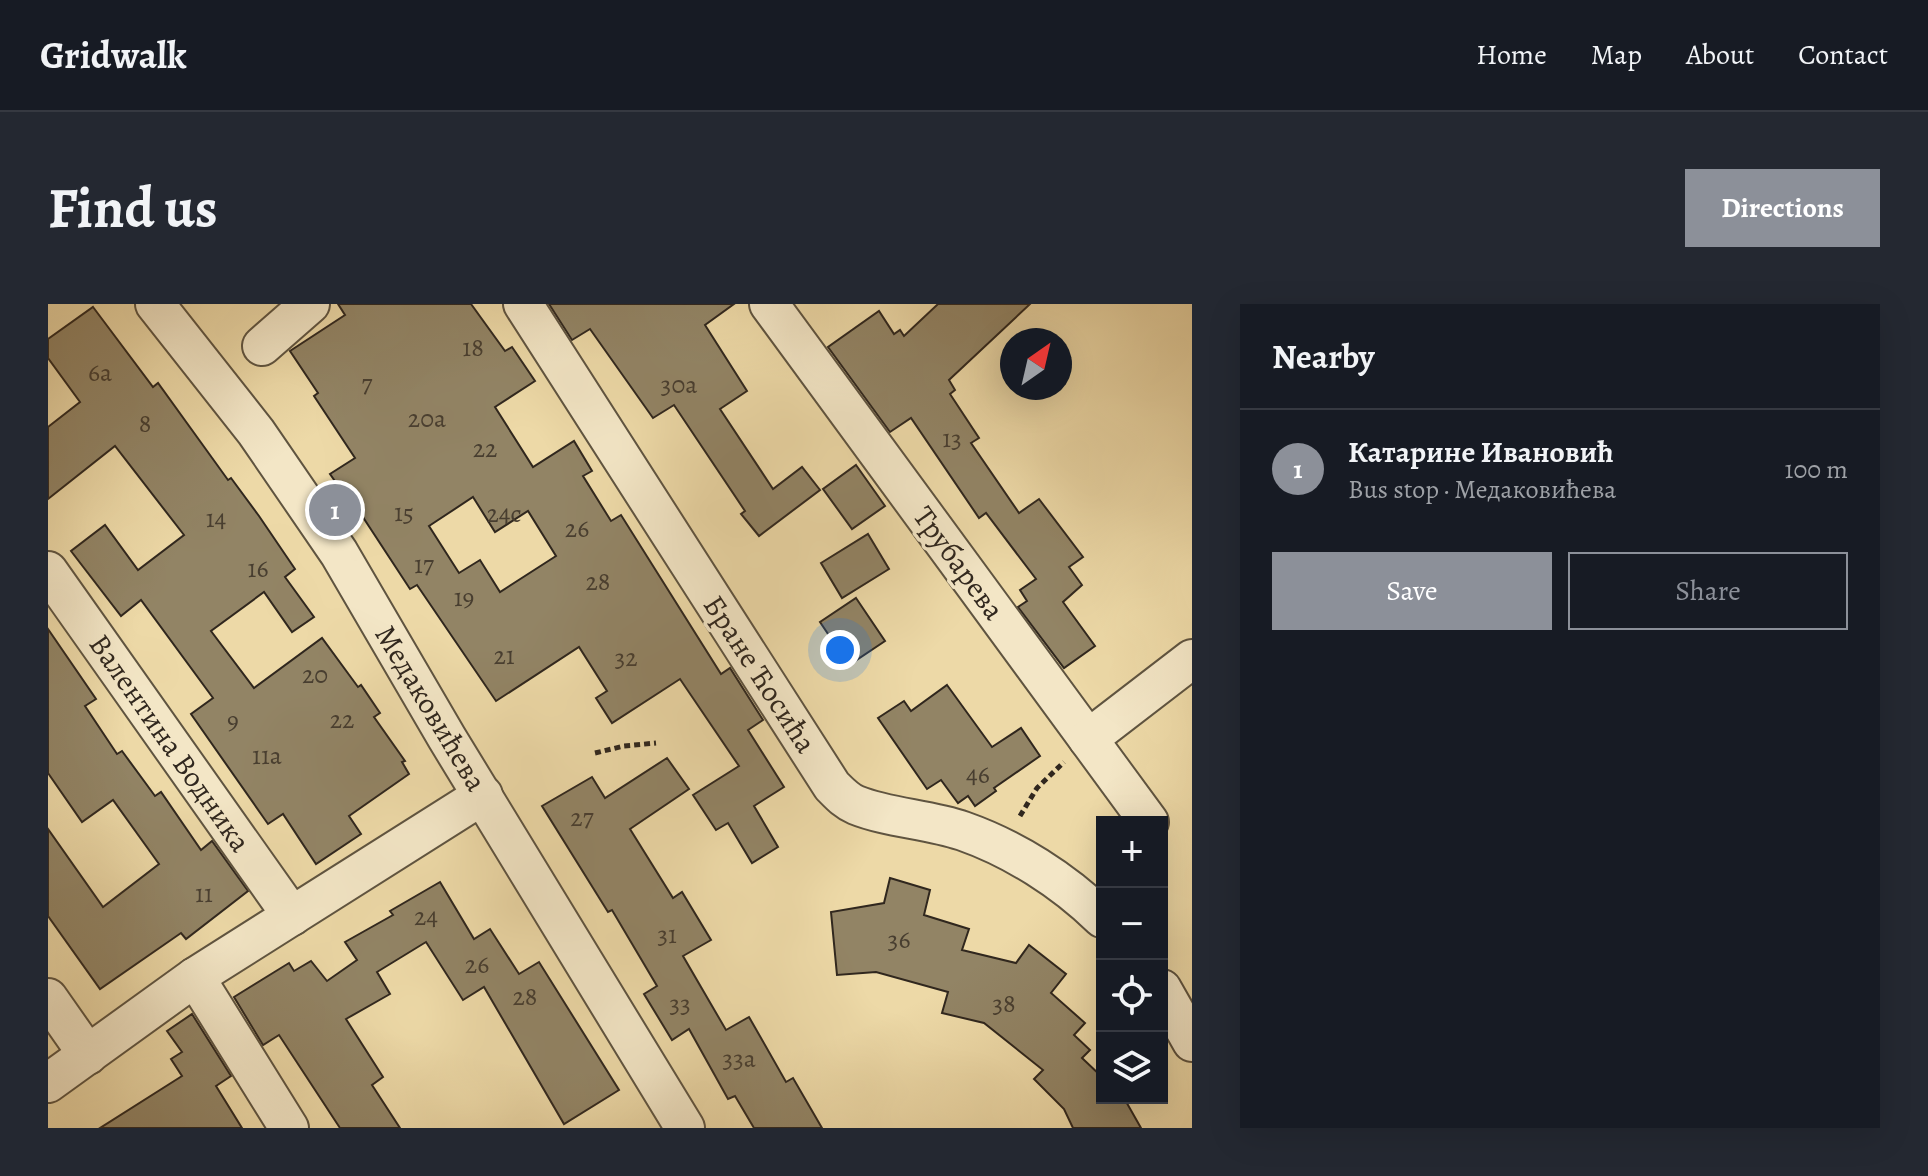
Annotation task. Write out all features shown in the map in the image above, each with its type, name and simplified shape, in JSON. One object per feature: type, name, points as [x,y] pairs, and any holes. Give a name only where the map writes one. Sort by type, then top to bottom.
[{"type":"street","name":"Медаковићева","points":[[155,304],[218,381],[339,553],[685,1128]]},
{"type":"street","points":[[262,346],[310,304]]},
{"type":"street","name":"Бране Ћосића","points":[[523,304],[832,786],[855,805],[928,820],[964,831],[1006,850],[1047,873],[1096,913]]},
{"type":"street","name":"Трубарева","points":[[769,304],[1145,816]]},
{"type":"street","name":"Валентина Водника","points":[[48,571],[292,916]]},
{"type":"street","points":[[1088,739],[1192,659]]},
{"type":"street","points":[[48,1083],[195,977],[483,795]]},
{"type":"street","points":[[195,977],[289,1128]]},
{"type":"street","points":[[48,998],[88,1055]]},
{"type":"street","points":[[1168,1000],[1192,1042]]},
{"type":"path","points":[[1006,850],[1022,810],[1037,788],[1088,739]]},
{"type":"path","points":[[595,753],[656,743]]},
{"type":"building","points":[[338,304],[471,304],[505,351],[512,347],[535,381],[495,407],[533,467],[574,441],[592,471],[583,476],[611,521],[621,515],[721,674],[730,668],[763,720],[748,730],[784,787],[754,806],[778,847],[752,863],[728,823],[716,830],[693,795],[739,766],[680,679],[612,723],[596,698],[607,691],[579,647],[496,701],[417,585],[410,589],[353,502],[351,504],[330,474],[355,458],[314,396],[318,393],[290,351],[345,315]],"holes":[[[473,497],[495,532],[528,511],[556,556],[500,592],[480,560],[459,573],[429,526]]]},
{"type":"building","points":[[549,304],[734,304],[705,325],[747,391],[720,409],[773,489],[802,467],[820,490],[759,536],[741,514],[745,511],[674,405],[653,418],[590,329],[572,340]]},
{"type":"building","points":[[938,304],[1030,304],[1004,328],[1000,328],[1000,332],[949,380],[955,390],[950,394],[979,438],[971,443],[1019,513],[1039,499],[1083,557],[1069,567],[1082,585],[1063,602],[1095,646],[1064,668],[1018,607],[1027,601],[1020,590],[1036,579],[986,513],[979,518],[911,418],[890,432],[828,347],[879,311],[894,334],[900,330],[904,336]]},
{"type":"building","points":[[93,307],[153,387],[158,383],[228,480],[231,478],[259,516],[295,569],[285,577],[314,617],[292,632],[264,592],[211,631],[254,688],[322,638],[380,713],[374,717],[405,761],[402,762],[409,774],[349,816],[361,834],[316,864],[283,814],[268,824],[191,714],[213,698],[141,600],[121,616],[71,551],[105,525],[138,570],[184,535],[115,446],[48,499],[48,427],[80,402],[48,358],[48,339]]},
{"type":"building","points":[[856,465],[885,506],[852,529],[823,489]]},
{"type":"building","points":[[868,534],[889,569],[842,598],[821,563]]},
{"type":"building","points":[[856,598],[885,641],[849,665],[820,622]]},
{"type":"building","points":[[48,629],[96,699],[85,706],[117,754],[122,751],[155,796],[161,792],[201,850],[212,841],[248,891],[186,939],[181,933],[100,989],[48,916],[48,829],[103,907],[159,864],[113,800],[82,822],[48,773]]},
{"type":"building","points":[[947,685],[992,747],[1021,728],[1040,756],[994,788],[996,791],[975,806],[968,796],[958,803],[941,780],[927,789],[878,718],[904,701],[911,711]]},
{"type":"building","points":[[667,758],[689,789],[630,829],[673,898],[682,892],[711,940],[683,956],[726,1030],[749,1017],[786,1082],[793,1078],[822,1128],[754,1128],[735,1096],[728,1099],[689,1029],[672,1040],[644,994],[657,986],[612,910],[608,912],[542,806],[592,777],[605,798]]},
{"type":"building","points":[[890,878],[930,890],[924,915],[969,929],[962,950],[1016,963],[1029,945],[1066,974],[1051,993],[1085,1023],[1074,1035],[1090,1050],[1082,1058],[1096,1071],[1096,1104],[1127,1104],[1141,1128],[1073,1128],[1064,1109],[1034,1079],[1043,1070],[984,1023],[942,1013],[948,992],[876,972],[837,975],[831,912],[884,903]]},
{"type":"building","points":[[440,882],[474,939],[490,929],[519,974],[539,962],[619,1090],[564,1124],[484,987],[463,1000],[426,942],[377,972],[390,994],[346,1019],[383,1077],[372,1085],[400,1128],[340,1128],[279,1035],[263,1045],[234,997],[289,963],[294,971],[311,961],[327,981],[357,960],[345,942],[393,915],[390,911]]},
{"type":"building","points":[[192,1014],[231,1076],[216,1086],[242,1128],[100,1128],[182,1076],[171,1059],[182,1052],[167,1031]]},
{"type":"place","name":"Катарине Ивановић","points":[[335,510]]}]
